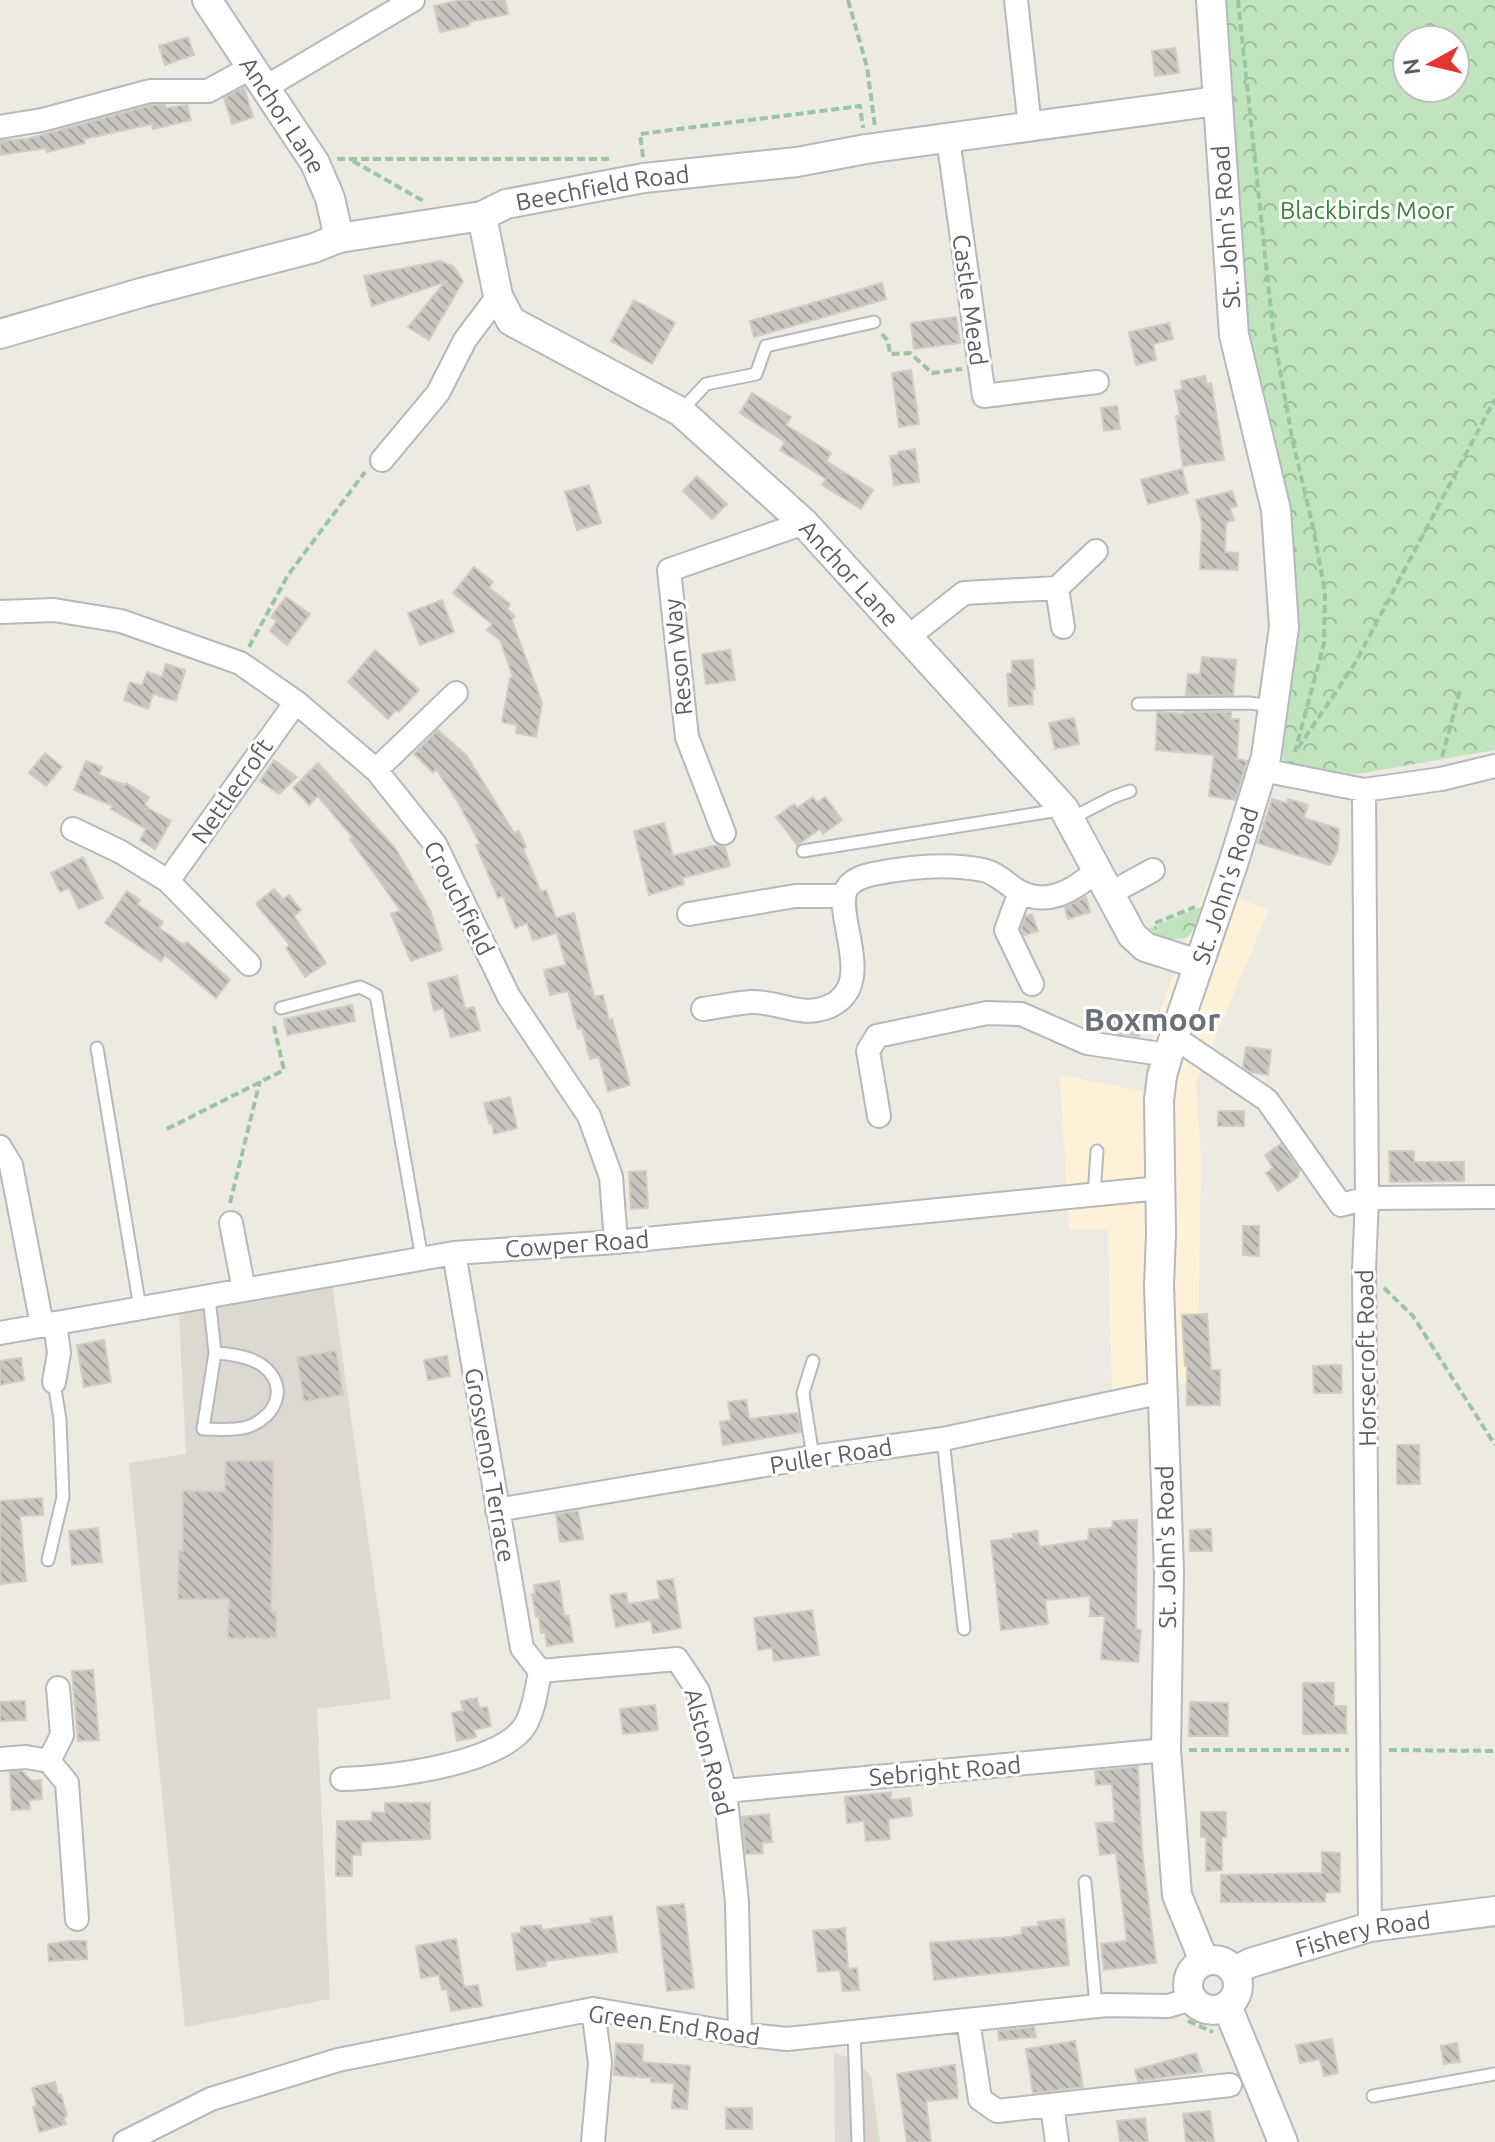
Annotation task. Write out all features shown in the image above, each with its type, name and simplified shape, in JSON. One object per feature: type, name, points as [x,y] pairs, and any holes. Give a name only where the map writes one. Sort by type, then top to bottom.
[{"type":"street","name":"Anchor Lane","points":[[207,0],[315,163],[330,198],[339,238]]},
{"type":"street","points":[[0,127],[42,120],[150,91],[208,91],[258,77],[413,0]]},
{"type":"street","points":[[1016,0],[1030,127]]},
{"type":"street","name":"St. John's Road","points":[[1204,1961],[1177,1895],[1166,1750],[1169,1572],[1159,1286],[1159,1100],[1171,1046],[1262,770],[1284,627],[1276,510],[1234,335],[1211,0]]},
{"type":"street","name":"Beechfield Road","points":[[0,334],[144,292],[314,248],[339,238],[469,218],[506,204],[644,178],[797,162],[872,148],[1217,101]]},
{"type":"street","name":"Castle Mead","points":[[948,138],[984,396],[1097,382]]},
{"type":"street","name":"Anchor Lane","points":[[469,218],[498,296],[511,321],[681,412],[804,523],[1066,814],[1132,935]]},
{"type":"street","points":[[382,460],[438,393],[465,340],[498,296]]},
{"type":"street","name":"Reson Way","points":[[724,833],[687,737],[669,570],[804,523]]},
{"type":"street","points":[[908,637],[964,593],[1057,588],[1096,551]]},
{"type":"street","points":[[1057,588],[1063,627]]},
{"type":"street","name":"Crouchfield","points":[[0,612],[54,610],[121,621],[240,663],[296,702],[376,770],[435,844],[509,997],[589,1116],[611,1177],[616,1242]]},
{"type":"street","points":[[376,770],[456,693]]},
{"type":"street","name":"Nettlecroft","points":[[168,881],[296,702]]},
{"type":"street","points":[[1262,770],[1364,790],[1441,779],[1495,766]]},
{"type":"street","name":"Horsecroft Road","points":[[1364,790],[1367,1198],[1364,1269],[1370,1927]]},
{"type":"street","points":[[73,829],[121,852],[168,881],[249,964]]},
{"type":"street","points":[[703,1009],[753,1002],[811,1011],[839,1001],[851,980],[851,951],[844,896],[848,886],[858,878],[875,873],[950,866],[987,871],[1020,892],[1045,899],[1153,870]]},
{"type":"street","points":[[1020,892],[1006,930],[1032,984]]},
{"type":"street","points":[[689,914],[795,896],[844,896]]},
{"type":"street","points":[[1132,935],[1145,947],[1198,964]]},
{"type":"street","points":[[879,1116],[868,1051],[877,1036],[987,1013],[1021,1014],[1087,1043],[1171,1046],[1267,1100],[1341,1205],[1367,1198],[1495,1197]]},
{"type":"street","points":[[0,1147],[11,1165],[48,1324],[59,1353],[54,1382]]},
{"type":"street","name":"Cowper Road","points":[[0,1333],[454,1253],[616,1242],[1160,1188]]},
{"type":"street","points":[[231,1223],[244,1290]]},
{"type":"street","name":"Grosvenor Terrace","points":[[454,1253],[522,1648],[540,1671]]},
{"type":"street","name":"Puller Road","points":[[497,1510],[813,1457],[943,1439],[1163,1392]]},
{"type":"street","name":"Alston Road","points":[[540,1671],[677,1659],[698,1691],[725,1791],[737,1902],[740,2034]]},
{"type":"street","points":[[342,1779],[377,1778],[455,1764],[498,1747],[525,1726],[540,1671]]},
{"type":"street","points":[[49,1761],[62,1735],[58,1688]]},
{"type":"street","name":"Sebright Road","points":[[725,1791],[1166,1750]]},
{"type":"street","points":[[0,1759],[26,1757],[49,1761],[67,1783],[77,1919]]},
{"type":"street","name":"Fishery Road","points":[[1235,1971],[1250,1963],[1370,1927],[1495,1911]]},
{"type":"street","points":[[1204,1961],[1221,1961],[1235,1971],[1237,1994],[1227,2006],[1211,2010],[1197,2004],[1188,2009],[1189,1977],[1192,1970],[1204,1961]]},
{"type":"street","name":"Green End Road","points":[[125,2142],[211,2099],[338,2060],[593,2009],[787,2039],[1096,2006],[1188,2009]]},
{"type":"street","points":[[1227,2006],[1283,2142]]},
{"type":"street","points":[[593,2009],[600,2063],[593,2142]]},
{"type":"street","points":[[968,2020],[980,2099],[997,2111],[1230,2085]]},
{"type":"street","points":[[1052,2105],[1057,2142]]},
{"type":"lane","points":[[681,412],[706,384],[756,374],[766,346],[874,322]]},
{"type":"lane","points":[[1138,704],[1249,703],[1274,706]]},
{"type":"lane","points":[[803,851],[1066,814],[1130,791]]},
{"type":"lane","points":[[281,1008],[360,987],[376,995],[422,1259]]},
{"type":"lane","points":[[97,1048],[140,1308]]},
{"type":"lane","points":[[1094,1195],[1097,1151]]},
{"type":"lane","points":[[209,1297],[215,1353],[203,1429],[245,1428],[263,1420],[276,1406],[279,1392],[272,1377],[263,1365],[215,1353]]},
{"type":"lane","points":[[813,1361],[803,1393],[813,1457]]},
{"type":"lane","points":[[48,1560],[63,1497],[60,1420],[54,1382]]},
{"type":"lane","points":[[943,1439],[964,1629]]},
{"type":"lane","points":[[1085,1882],[1096,2006]]},
{"type":"lane","points":[[854,2032],[858,2142]]},
{"type":"lane","points":[[1373,2096],[1495,2074]]},
{"type":"path","points":[[848,0],[867,67],[872,148]]},
{"type":"path","points":[[1238,0],[1273,330],[1325,592],[1324,644],[1295,752],[1354,665],[1495,399]]},
{"type":"path","points":[[643,159],[640,134],[860,106],[872,148]]},
{"type":"path","points":[[315,163],[351,159],[613,159]]},
{"type":"path","points":[[351,159],[469,218]]},
{"type":"path","points":[[874,322],[888,341],[890,354],[910,353],[932,373],[980,366]]},
{"type":"path","points":[[240,663],[288,575],[367,470],[382,460]]},
{"type":"path","points":[[1441,779],[1442,757],[1460,690]]},
{"type":"path","points":[[1132,935],[1222,894]]},
{"type":"path","points":[[167,1129],[284,1070],[271,1015],[281,1008]]},
{"type":"path","points":[[231,1223],[228,1212],[260,1081]]},
{"type":"path","points":[[1364,1269],[1413,1316],[1495,1445]]},
{"type":"path","points":[[1166,1750],[1495,1751]]},
{"type":"path","points":[[1188,2009],[1224,2038]]},
{"type":"shaded area","points":[[1207,884],[1269,910],[1196,1083],[1201,1156],[1198,1383],[1112,1390],[1108,1230],[1069,1230],[1060,1075],[1153,1093],[1153,1029]]},
{"type":"shaded area","points":[[332,1284],[391,1699],[317,1709],[330,1999],[185,2027],[129,1463],[186,1454],[179,1312]]},
{"type":"shaded area","points":[[834,2053],[855,2059],[871,2076],[880,2142],[835,2142]]},
{"type":"green space","name":"Blackbirds Moor","points":[[1224,0],[1495,0],[1495,750],[1358,774],[1319,773],[1285,763],[1281,756],[1286,708],[1250,347]]},
{"type":"green space","points":[[1203,906],[1187,938],[1164,940],[1148,929]]},
{"type":"building","points":[[460,0],[505,0],[508,14],[440,32],[434,6]]},
{"type":"building","points":[[188,37],[194,55],[165,65],[159,46]]},
{"type":"building","points":[[1175,48],[1179,73],[1155,76],[1152,51]]},
{"type":"building","points":[[244,87],[253,117],[232,124],[224,98]]},
{"type":"building","points":[[152,105],[165,105],[166,108],[187,105],[191,120],[153,129],[152,124],[84,139],[85,143],[47,152],[46,148],[0,155],[0,141],[27,139]]},
{"type":"building","points":[[440,261],[453,266],[463,281],[429,340],[408,327],[445,282],[372,306],[364,276]]},
{"type":"building","points":[[882,283],[886,299],[754,337],[750,321]]},
{"type":"building","points":[[634,300],[675,323],[652,364],[611,341]]},
{"type":"building","points":[[956,317],[960,343],[914,349],[911,323]]},
{"type":"building","points":[[1169,323],[1173,339],[1153,344],[1156,360],[1136,365],[1129,332]]},
{"type":"building","points":[[911,370],[919,424],[899,427],[892,373]]},
{"type":"building","points":[[1205,376],[1207,385],[1211,383],[1224,460],[1183,466],[1175,391],[1183,389],[1181,381]]},
{"type":"building","points":[[752,393],[791,417],[786,425],[831,453],[826,461],[873,490],[861,509],[822,485],[826,479],[780,450],[785,442],[740,413]]},
{"type":"building","points":[[1117,406],[1120,429],[1104,431],[1101,408]]},
{"type":"building","points":[[915,449],[919,482],[894,485],[890,456]]},
{"type":"building","points":[[1182,469],[1188,493],[1148,504],[1141,480]]},
{"type":"building","points":[[697,476],[727,504],[712,519],[683,491]]},
{"type":"building","points":[[589,485],[601,523],[577,530],[565,492]]},
{"type":"building","points":[[1232,491],[1237,506],[1230,508],[1234,520],[1226,522],[1225,552],[1238,553],[1238,570],[1200,569],[1202,524],[1196,500]]},
{"type":"building","points":[[474,567],[493,582],[489,588],[510,604],[507,609],[515,616],[512,620],[542,703],[536,737],[516,733],[517,725],[502,722],[510,678],[513,677],[500,640],[487,630],[492,624],[453,593]]},
{"type":"building","points":[[286,597],[310,614],[287,645],[270,631],[277,621],[271,617]]},
{"type":"building","points":[[442,600],[454,632],[420,645],[408,613]]},
{"type":"building","points":[[375,650],[419,690],[399,712],[396,710],[388,719],[348,682]]},
{"type":"building","points":[[730,650],[735,680],[706,684],[702,654]]},
{"type":"building","points":[[1202,657],[1236,660],[1233,695],[1186,695],[1188,674],[1200,675]]},
{"type":"building","points":[[1033,660],[1033,704],[1009,706],[1007,674],[1012,673],[1012,661]]},
{"type":"building","points":[[166,664],[185,670],[176,701],[153,694],[148,709],[124,700],[130,682],[142,686],[147,672],[162,677]]},
{"type":"building","points":[[1157,712],[1231,712],[1231,719],[1239,719],[1237,759],[1247,761],[1235,800],[1209,796],[1214,755],[1156,750]]},
{"type":"building","points":[[1074,718],[1079,744],[1055,749],[1049,723]]},
{"type":"building","points":[[438,730],[467,756],[514,833],[519,831],[541,892],[546,890],[556,918],[574,913],[594,997],[603,995],[630,1085],[608,1091],[599,1057],[590,1059],[582,1028],[578,1029],[568,991],[550,995],[544,970],[566,965],[557,933],[533,940],[527,923],[515,928],[503,896],[498,898],[476,845],[480,844],[458,802],[436,769],[433,773],[414,754]]},
{"type":"building","points":[[45,753],[62,767],[46,786],[29,773]]},
{"type":"building","points":[[274,760],[297,777],[279,794],[260,781]]},
{"type":"building","points":[[86,761],[102,767],[99,775],[126,783],[149,797],[145,804],[148,808],[171,821],[155,849],[140,840],[146,829],[111,809],[113,806],[74,790]]},
{"type":"building","points":[[318,763],[396,849],[430,910],[442,950],[411,961],[391,914],[400,910],[350,839],[353,838],[318,796],[309,805],[293,788]]},
{"type":"building","points":[[813,797],[817,803],[825,797],[842,820],[823,834],[820,829],[797,845],[776,817],[794,804],[797,808]]},
{"type":"building","points":[[1272,799],[1287,803],[1288,799],[1308,805],[1304,818],[1339,829],[1338,850],[1330,865],[1258,843]]},
{"type":"building","points":[[664,823],[673,856],[717,845],[725,847],[730,866],[682,878],[684,884],[649,895],[634,831]]},
{"type":"building","points":[[83,857],[103,898],[79,909],[69,888],[60,892],[51,873]]},
{"type":"building","points":[[274,889],[283,899],[289,895],[301,910],[294,916],[326,963],[305,977],[286,948],[290,945],[256,904]]},
{"type":"building","points":[[127,891],[140,900],[137,904],[163,922],[159,928],[184,945],[187,942],[230,980],[216,998],[165,955],[161,961],[105,923]]},
{"type":"building","points":[[1086,897],[1090,912],[1068,919],[1065,907]]},
{"type":"building","points":[[1032,914],[1038,931],[1024,935],[1021,929],[1026,916]]},
{"type":"building","points":[[457,976],[465,1009],[474,1007],[480,1030],[451,1037],[443,1008],[434,1011],[428,983]]},
{"type":"building","points":[[352,1005],[355,1021],[287,1035],[284,1019]]},
{"type":"building","points":[[1113,1017],[1139,1017],[1139,1036],[1113,1033]]},
{"type":"building","points":[[1246,1047],[1271,1050],[1268,1075],[1243,1067]]},
{"type":"building","points":[[510,1097],[517,1128],[494,1134],[484,1103]]},
{"type":"building","points":[[1218,1111],[1244,1111],[1244,1126],[1218,1126]]},
{"type":"building","points":[[1281,1144],[1299,1170],[1298,1177],[1278,1191],[1266,1173],[1273,1168],[1265,1155]]},
{"type":"building","points":[[1389,1151],[1414,1151],[1414,1162],[1464,1162],[1464,1181],[1390,1182]]},
{"type":"building","points":[[646,1171],[648,1208],[631,1209],[629,1172]]},
{"type":"building","points":[[1243,1226],[1259,1226],[1259,1256],[1243,1255]]},
{"type":"building","points":[[1207,1314],[1211,1370],[1220,1370],[1220,1405],[1187,1405],[1182,1315]]},
{"type":"building","points":[[104,1340],[111,1382],[84,1387],[77,1345]]},
{"type":"building","points":[[336,1351],[343,1395],[304,1401],[297,1357]]},
{"type":"building","points":[[447,1356],[450,1376],[428,1380],[424,1360]]},
{"type":"building","points":[[21,1358],[24,1380],[0,1385],[0,1361]]},
{"type":"building","points":[[1341,1365],[1342,1393],[1314,1393],[1313,1366]]},
{"type":"building","points":[[746,1400],[749,1419],[797,1413],[801,1432],[723,1445],[720,1422],[731,1420],[728,1402]]},
{"type":"building","points":[[1397,1445],[1419,1445],[1420,1484],[1397,1484]]},
{"type":"building","points":[[226,1461],[273,1461],[271,1612],[276,1612],[276,1638],[228,1638],[229,1599],[178,1599],[179,1551],[183,1551],[183,1491],[225,1492]]},
{"type":"building","points":[[42,1498],[43,1515],[20,1516],[26,1581],[0,1584],[0,1501]]},
{"type":"building","points":[[578,1511],[583,1539],[560,1542],[556,1514]]},
{"type":"building","points":[[1137,1520],[1136,1629],[1141,1630],[1138,1662],[1101,1659],[1105,1616],[1090,1616],[1090,1596],[1045,1600],[1048,1624],[1001,1630],[991,1541],[1037,1531],[1039,1547],[1088,1540],[1089,1529],[1112,1528],[1113,1521]]},
{"type":"building","points":[[98,1528],[102,1562],[72,1565],[69,1531]]},
{"type":"building","points":[[1211,1529],[1212,1551],[1190,1551],[1190,1530]]},
{"type":"building","points":[[673,1579],[681,1628],[653,1633],[651,1620],[616,1627],[610,1595],[626,1593],[628,1604],[660,1599],[657,1581]]},
{"type":"building","points":[[559,1581],[564,1616],[569,1616],[573,1642],[547,1646],[545,1632],[541,1633],[539,1616],[536,1617],[532,1594],[535,1594],[534,1585]]},
{"type":"building","points":[[812,1610],[819,1655],[774,1661],[772,1648],[758,1650],[754,1618]]},
{"type":"building","points":[[93,1670],[99,1740],[78,1741],[72,1671]]},
{"type":"building","points":[[1303,1683],[1334,1683],[1334,1706],[1346,1706],[1346,1733],[1303,1734]]},
{"type":"building","points":[[477,1698],[479,1708],[487,1707],[491,1726],[474,1730],[476,1737],[457,1741],[452,1713],[463,1711],[461,1701]]},
{"type":"building","points":[[25,1701],[26,1720],[0,1721],[0,1702]]},
{"type":"building","points":[[1190,1702],[1228,1703],[1228,1736],[1189,1736]]},
{"type":"building","points":[[655,1705],[658,1730],[623,1734],[620,1709]]},
{"type":"building","points":[[1138,1767],[1142,1851],[1156,1963],[1104,1970],[1101,1944],[1127,1941],[1116,1853],[1100,1855],[1096,1823],[1115,1822],[1112,1784],[1096,1785],[1095,1771]]},
{"type":"building","points":[[22,1771],[32,1781],[41,1780],[42,1799],[29,1800],[30,1809],[12,1810],[10,1772]]},
{"type":"building","points":[[891,1792],[891,1800],[910,1798],[912,1816],[888,1819],[890,1839],[866,1841],[864,1821],[847,1823],[845,1797]]},
{"type":"building","points":[[385,1803],[430,1803],[430,1839],[361,1842],[361,1855],[352,1855],[352,1876],[336,1876],[337,1821],[372,1821],[372,1812],[385,1813]]},
{"type":"building","points":[[1201,1812],[1226,1812],[1222,1870],[1206,1871],[1206,1837],[1201,1837]]},
{"type":"building","points":[[769,1814],[772,1842],[762,1843],[763,1853],[746,1854],[742,1817]]},
{"type":"building","points":[[1322,1852],[1340,1853],[1340,1892],[1325,1893],[1325,1902],[1221,1902],[1221,1875],[1322,1873]]},
{"type":"building","points":[[684,1904],[694,1988],[667,1991],[657,1907]]},
{"type":"building","points":[[612,1916],[617,1952],[546,1961],[546,1966],[517,1970],[512,1934],[521,1933],[521,1927],[541,1925],[542,1930],[592,1923],[591,1919]]},
{"type":"building","points":[[1064,1919],[1069,1965],[934,1980],[930,1943],[1011,1937],[1022,1934],[1022,1928],[1038,1926],[1038,1922]]},
{"type":"building","points":[[845,1928],[848,1969],[857,1968],[859,1990],[843,1991],[840,1970],[818,1972],[813,1931]]},
{"type":"building","points":[[456,1939],[464,1987],[478,1985],[482,2006],[451,2011],[447,1989],[442,1990],[439,1975],[421,1978],[416,1946]]},
{"type":"building","points":[[86,1941],[87,1959],[49,1961],[48,1944]]},
{"type":"building","points":[[1034,2027],[1036,2037],[999,2040],[998,2031]]},
{"type":"building","points":[[1332,2039],[1338,2073],[1324,2076],[1320,2059],[1300,2063],[1296,2045]]},
{"type":"building","points":[[1075,2041],[1083,2087],[1033,2093],[1026,2049]]},
{"type":"building","points":[[616,2043],[643,2045],[642,2062],[690,2066],[687,2109],[672,2108],[674,2083],[614,2075]]},
{"type":"building","points":[[1457,2043],[1460,2062],[1444,2064],[1441,2046]]},
{"type":"building","points":[[1196,2053],[1202,2072],[1138,2081],[1135,2070]]},
{"type":"building","points":[[955,2065],[958,2098],[926,2101],[931,2142],[907,2142],[897,2074]]},
{"type":"building","points":[[55,2082],[67,2116],[64,2117],[66,2124],[39,2132],[32,2088]]},
{"type":"building","points":[[726,2108],[752,2108],[752,2129],[726,2129]]},
{"type":"building","points":[[1210,2111],[1214,2142],[1186,2142],[1183,2114]]},
{"type":"building","points":[[1145,2118],[1148,2142],[1120,2142],[1117,2121]]},
{"type":"district","name":"Boxmoor","points":[[1152,1019]]}]
